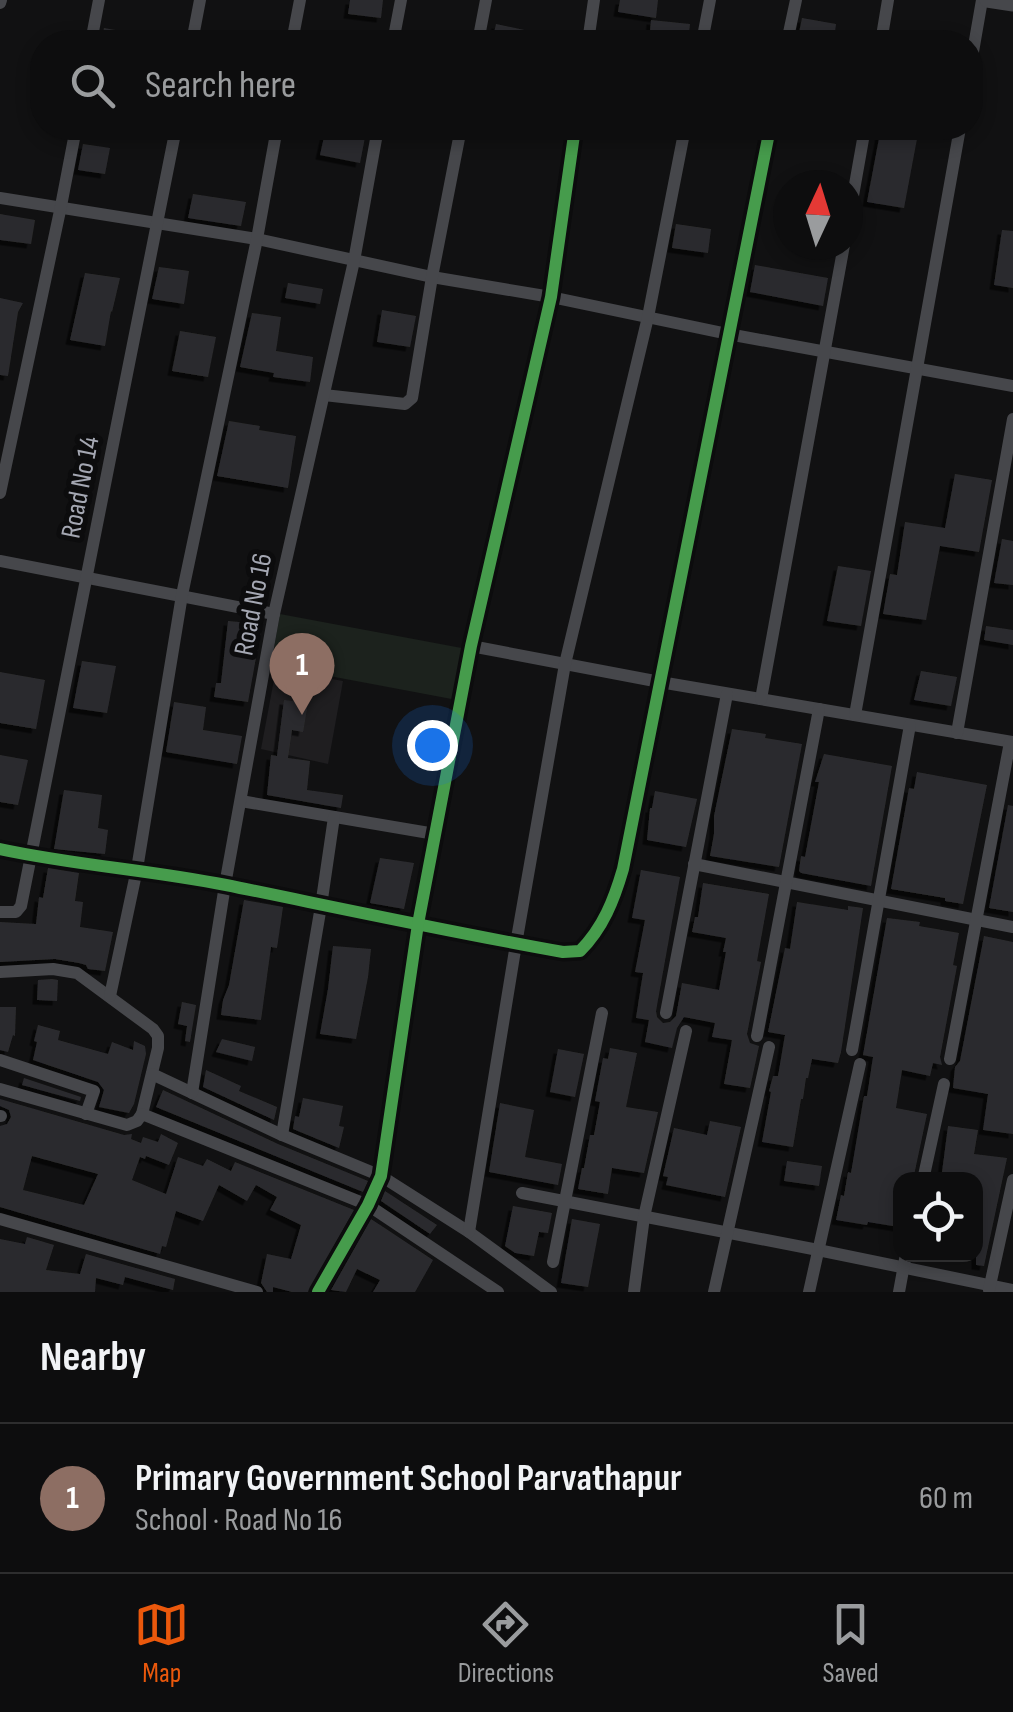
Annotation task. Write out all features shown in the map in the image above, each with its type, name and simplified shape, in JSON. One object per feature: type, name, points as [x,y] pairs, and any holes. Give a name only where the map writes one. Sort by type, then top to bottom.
[{"type":"street","points":[[93,30],[99,0]]},
{"type":"street","points":[[194,30],[200,0]]},
{"type":"street","points":[[294,30],[300,0]]},
{"type":"street","points":[[395,30],[400,0]]},
{"type":"street","points":[[480,30],[486,0]]},
{"type":"street","points":[[590,30],[594,0]]},
{"type":"street","points":[[704,30],[710,0]]},
{"type":"street","points":[[790,30],[796,0]]},
{"type":"street","points":[[883,30],[888,0]]},
{"type":"street","points":[[978,30],[985,0],[1013,4]]},
{"type":"street","points":[[0,493],[74,140]]},
{"type":"street","name":"Road No 14","points":[[0,912],[16,912],[21,906],[174,140]]},
{"type":"street","points":[[110,996],[137,869],[182,595],[275,140]]},
{"type":"street","name":"Road No 16","points":[[192,1093],[274,614],[354,261],[376,140]]},
{"type":"street","points":[[324,395],[406,404],[412,398],[459,140]]},
{"type":"street","points":[[318,1292],[381,1176],[418,924],[472,646],[551,297],[574,140]]},
{"type":"street","points":[[469,1232],[565,664],[648,317],[683,140]]},
{"type":"street","points":[[0,849],[226,885],[516,944],[580,951],[594,937],[614,899],[623,869],[768,140]]},
{"type":"street","points":[[858,170],[863,140]]},
{"type":"street","points":[[855,715],[958,140]]},
{"type":"street","points":[[0,198],[257,240],[432,278],[551,297],[1013,386]]},
{"type":"street","points":[[760,700],[841,260]]},
{"type":"street","points":[[957,733],[1013,419]]},
{"type":"street","points":[[0,560],[274,614]]},
{"type":"street","points":[[472,646],[1012,742],[950,1059]]},
{"type":"street","points":[[666,1013],[727,694]]},
{"type":"street","points":[[757,1036],[819,709]]},
{"type":"street","points":[[852,1050],[910,724]]},
{"type":"street","points":[[241,800],[435,834]]},
{"type":"street","points":[[282,1135],[334,817]]},
{"type":"street","points":[[694,864],[1013,927]]},
{"type":"street","points":[[0,972],[53,969],[77,973],[158,1036],[152,1074],[137,1121],[128,1124],[0,1089]]},
{"type":"street","points":[[552,1262],[602,1013]]},
{"type":"street","points":[[634,1292],[644,1217],[686,1031]]},
{"type":"street","points":[[714,1292],[769,1047]]},
{"type":"street","points":[[0,1060],[94,1092],[86,1114]]},
{"type":"street","points":[[809,1292],[860,1064]]},
{"type":"street","points":[[152,1074],[381,1176],[469,1232],[551,1292]]},
{"type":"street","points":[[925,1172],[944,1084]]},
{"type":"street","points":[[142,1114],[368,1204],[498,1292]]},
{"type":"street","points":[[990,1289],[1013,1180]]},
{"type":"street","points":[[522,1192],[725,1234],[893,1260]]},
{"type":"street","points":[[0,1219],[257,1292]]},
{"type":"street","points":[[899,1292],[905,1262],[990,1289],[1013,1290]]},
{"type":"shaded area","points":[[280,614],[467,649],[457,700],[271,665]]},
{"type":"shaded area","points":[[276,669],[343,681],[328,764],[261,749]]},
{"type":"building","points":[[350,0],[383,0],[381,18],[348,14]]},
{"type":"building","points":[[620,0],[658,0],[656,18],[618,12]]},
{"type":"building","points":[[802,18],[836,24],[835,30],[800,30]]},
{"type":"building","points":[[651,20],[690,24],[689,30],[650,30]]},
{"type":"building","points":[[496,24],[524,30],[495,30]]},
{"type":"building","points":[[323,140],[364,140],[360,163],[320,155]]},
{"type":"building","points":[[879,140],[917,140],[904,208],[867,202]]},
{"type":"building","points":[[83,144],[110,148],[105,174],[78,170]]},
{"type":"building","points":[[193,194],[246,202],[241,226],[188,218]]},
{"type":"building","points":[[0,214],[35,220],[31,244],[0,240]]},
{"type":"building","points":[[676,224],[711,229],[708,253],[672,248]]},
{"type":"building","points":[[1002,230],[1013,231],[1013,288],[994,285]]},
{"type":"building","points":[[755,265],[828,278],[823,306],[750,292]]},
{"type":"building","points":[[159,267],[189,271],[184,304],[152,299]]},
{"type":"building","points":[[85,273],[120,278],[105,346],[70,340]]},
{"type":"building","points":[[288,283],[323,289],[320,304],[285,298]]},
{"type":"building","points":[[0,298],[23,303],[18,312],[8,376],[0,375]]},
{"type":"building","points":[[382,310],[416,316],[410,347],[377,342]]},
{"type":"building","points":[[252,313],[281,317],[276,351],[313,357],[310,382],[240,367]]},
{"type":"building","points":[[180,331],[216,337],[208,377],[172,371]]},
{"type":"building","points":[[229,421],[296,436],[288,488],[217,476]]},
{"type":"building","points":[[955,474],[992,480],[979,552],[940,546],[926,620],[883,614],[890,574],[897,575],[905,522],[945,528]]},
{"type":"building","points":[[1002,539],[1013,541],[1013,585],[994,583]]},
{"type":"building","points":[[838,566],[871,571],[861,626],[827,621]]},
{"type":"building","points":[[228,621],[262,624],[248,702],[214,697],[216,683],[221,683]]},
{"type":"building","points":[[986,626],[1013,630],[1013,645],[984,640]]},
{"type":"building","points":[[82,661],[116,666],[107,713],[73,708]]},
{"type":"building","points":[[921,671],[957,677],[951,706],[914,700]]},
{"type":"building","points":[[0,672],[45,680],[36,729],[0,723]]},
{"type":"building","points":[[284,700],[308,703],[303,732],[292,730],[288,758],[310,761],[307,790],[343,795],[341,808],[267,795],[271,755],[277,756]]},
{"type":"building","points":[[174,702],[206,707],[203,730],[242,736],[237,764],[166,752]]},
{"type":"building","points":[[732,729],[802,744],[779,867],[710,856]]},
{"type":"building","points":[[824,754],[892,766],[871,886],[799,871]]},
{"type":"building","points":[[0,755],[28,760],[18,805],[0,802]]},
{"type":"building","points":[[917,772],[987,785],[963,904],[891,889],[909,788],[914,789]]},
{"type":"building","points":[[64,790],[102,795],[98,828],[108,830],[105,854],[54,849]]},
{"type":"building","points":[[655,791],[697,799],[686,847],[647,840]]},
{"type":"building","points":[[1008,805],[1013,806],[1013,912],[989,908]]},
{"type":"building","points":[[380,858],[414,863],[404,909],[370,903]]},
{"type":"building","points":[[48,868],[79,873],[75,901],[83,902],[80,927],[113,932],[105,971],[55,959],[0,962],[0,922],[36,924]]},
{"type":"building","points":[[641,870],[680,877],[656,1011],[663,1023],[676,1016],[682,983],[719,990],[726,938],[692,932],[703,883],[769,894],[747,1034],[750,1043],[759,1046],[750,1088],[724,1084],[732,1040],[712,1037],[715,1023],[684,1017],[672,1048],[645,1042],[649,1020],[636,1018],[643,973],[635,972],[645,920],[632,918]]},
{"type":"building","points":[[244,900],[283,907],[277,948],[271,947],[261,1020],[221,1015]]},
{"type":"building","points":[[797,902],[848,910],[848,906],[863,908],[838,1063],[812,1059],[793,1147],[762,1142],[769,1091],[773,1076],[778,1076],[785,1035],[768,1032],[785,948],[790,949]]},
{"type":"building","points":[[887,918],[959,933],[953,965],[957,966],[940,1057],[942,1065],[933,1063],[930,1076],[902,1070],[896,1108],[927,1114],[915,1172],[893,1172],[893,1226],[836,1220],[848,1172],[851,1173],[867,1096],[873,1057],[863,1055]]},
{"type":"building","points":[[984,936],[1013,942],[1013,1134],[983,1130],[988,1094],[953,1088]]},
{"type":"building","points":[[333,946],[371,949],[356,1039],[320,1034]]},
{"type":"building","points":[[38,980],[58,980],[57,1001],[37,1000]]},
{"type":"building","points":[[182,1002],[196,1005],[190,1042],[185,1041],[187,1026],[178,1024]]},
{"type":"building","points":[[0,1007],[16,1007],[15,1036],[8,1052],[0,1050]]},
{"type":"building","points":[[38,1025],[60,1031],[58,1040],[108,1054],[112,1042],[133,1050],[134,1041],[145,1046],[129,1113],[99,1107],[104,1090],[98,1082],[33,1060]]},
{"type":"building","points":[[222,1039],[255,1047],[252,1061],[216,1052]]},
{"type":"building","points":[[610,1048],[637,1053],[626,1107],[658,1112],[644,1173],[612,1168],[608,1194],[578,1189],[590,1135],[594,1135],[603,1058],[608,1059]]},
{"type":"building","points":[[558,1049],[584,1054],[575,1097],[550,1092]]},
{"type":"building","points":[[206,1070],[241,1086],[239,1091],[277,1107],[274,1120],[203,1087]]},
{"type":"building","points":[[24,1078],[81,1097],[80,1101],[22,1085]]},
{"type":"building","points":[[163,1090],[368,1181],[363,1192],[156,1107]]},
{"type":"building","points":[[303,1098],[343,1106],[339,1148],[293,1129]]},
{"type":"building","points":[[0,1099],[124,1135],[132,1134],[131,1139],[141,1143],[143,1137],[158,1142],[161,1134],[178,1143],[169,1165],[140,1157],[132,1180],[166,1194],[178,1157],[203,1166],[207,1159],[231,1171],[235,1162],[354,1210],[308,1292],[273,1287],[273,1292],[267,1292],[261,1283],[267,1254],[291,1259],[301,1225],[270,1210],[277,1197],[256,1185],[247,1201],[219,1185],[203,1221],[176,1211],[166,1247],[162,1246],[160,1254],[0,1207],[0,1126],[11,1117],[9,1110],[0,1106]],"holes":[[[32,1156],[98,1174],[84,1205],[23,1190]]]},
{"type":"building","points":[[500,1103],[534,1110],[525,1157],[562,1164],[558,1185],[489,1172]]},
{"type":"building","points":[[710,1121],[741,1127],[725,1197],[666,1185],[668,1177],[663,1176],[674,1128],[707,1135]]},
{"type":"building","points":[[948,1126],[978,1130],[974,1154],[1007,1158],[984,1266],[976,1265],[983,1262],[983,1172],[942,1172]]},
{"type":"building","points":[[787,1161],[822,1166],[819,1186],[784,1181]]},
{"type":"building","points":[[385,1191],[437,1225],[430,1234],[381,1201]]},
{"type":"building","points":[[513,1206],[552,1213],[548,1233],[539,1232],[534,1256],[515,1253],[505,1246]]},
{"type":"building","points":[[371,1219],[433,1260],[415,1292],[373,1292],[380,1280],[357,1269],[346,1292],[331,1290]]},
{"type":"building","points":[[572,1219],[600,1224],[588,1287],[561,1283]]},
{"type":"building","points":[[27,1237],[54,1245],[46,1270],[80,1274],[86,1254],[175,1279],[173,1290],[125,1277],[123,1285],[96,1278],[95,1292],[0,1292],[0,1239],[25,1244]]},
{"type":"cycle path","points":[[318,1292],[381,1176],[418,924],[471,646],[551,297],[573,140]]},
{"type":"cycle path","points":[[0,849],[198,880],[563,952],[580,951],[607,913],[623,869],[768,140]]},
{"type":"place","name":"Primary Government School Parvathapur","points":[[302,715]]}]
